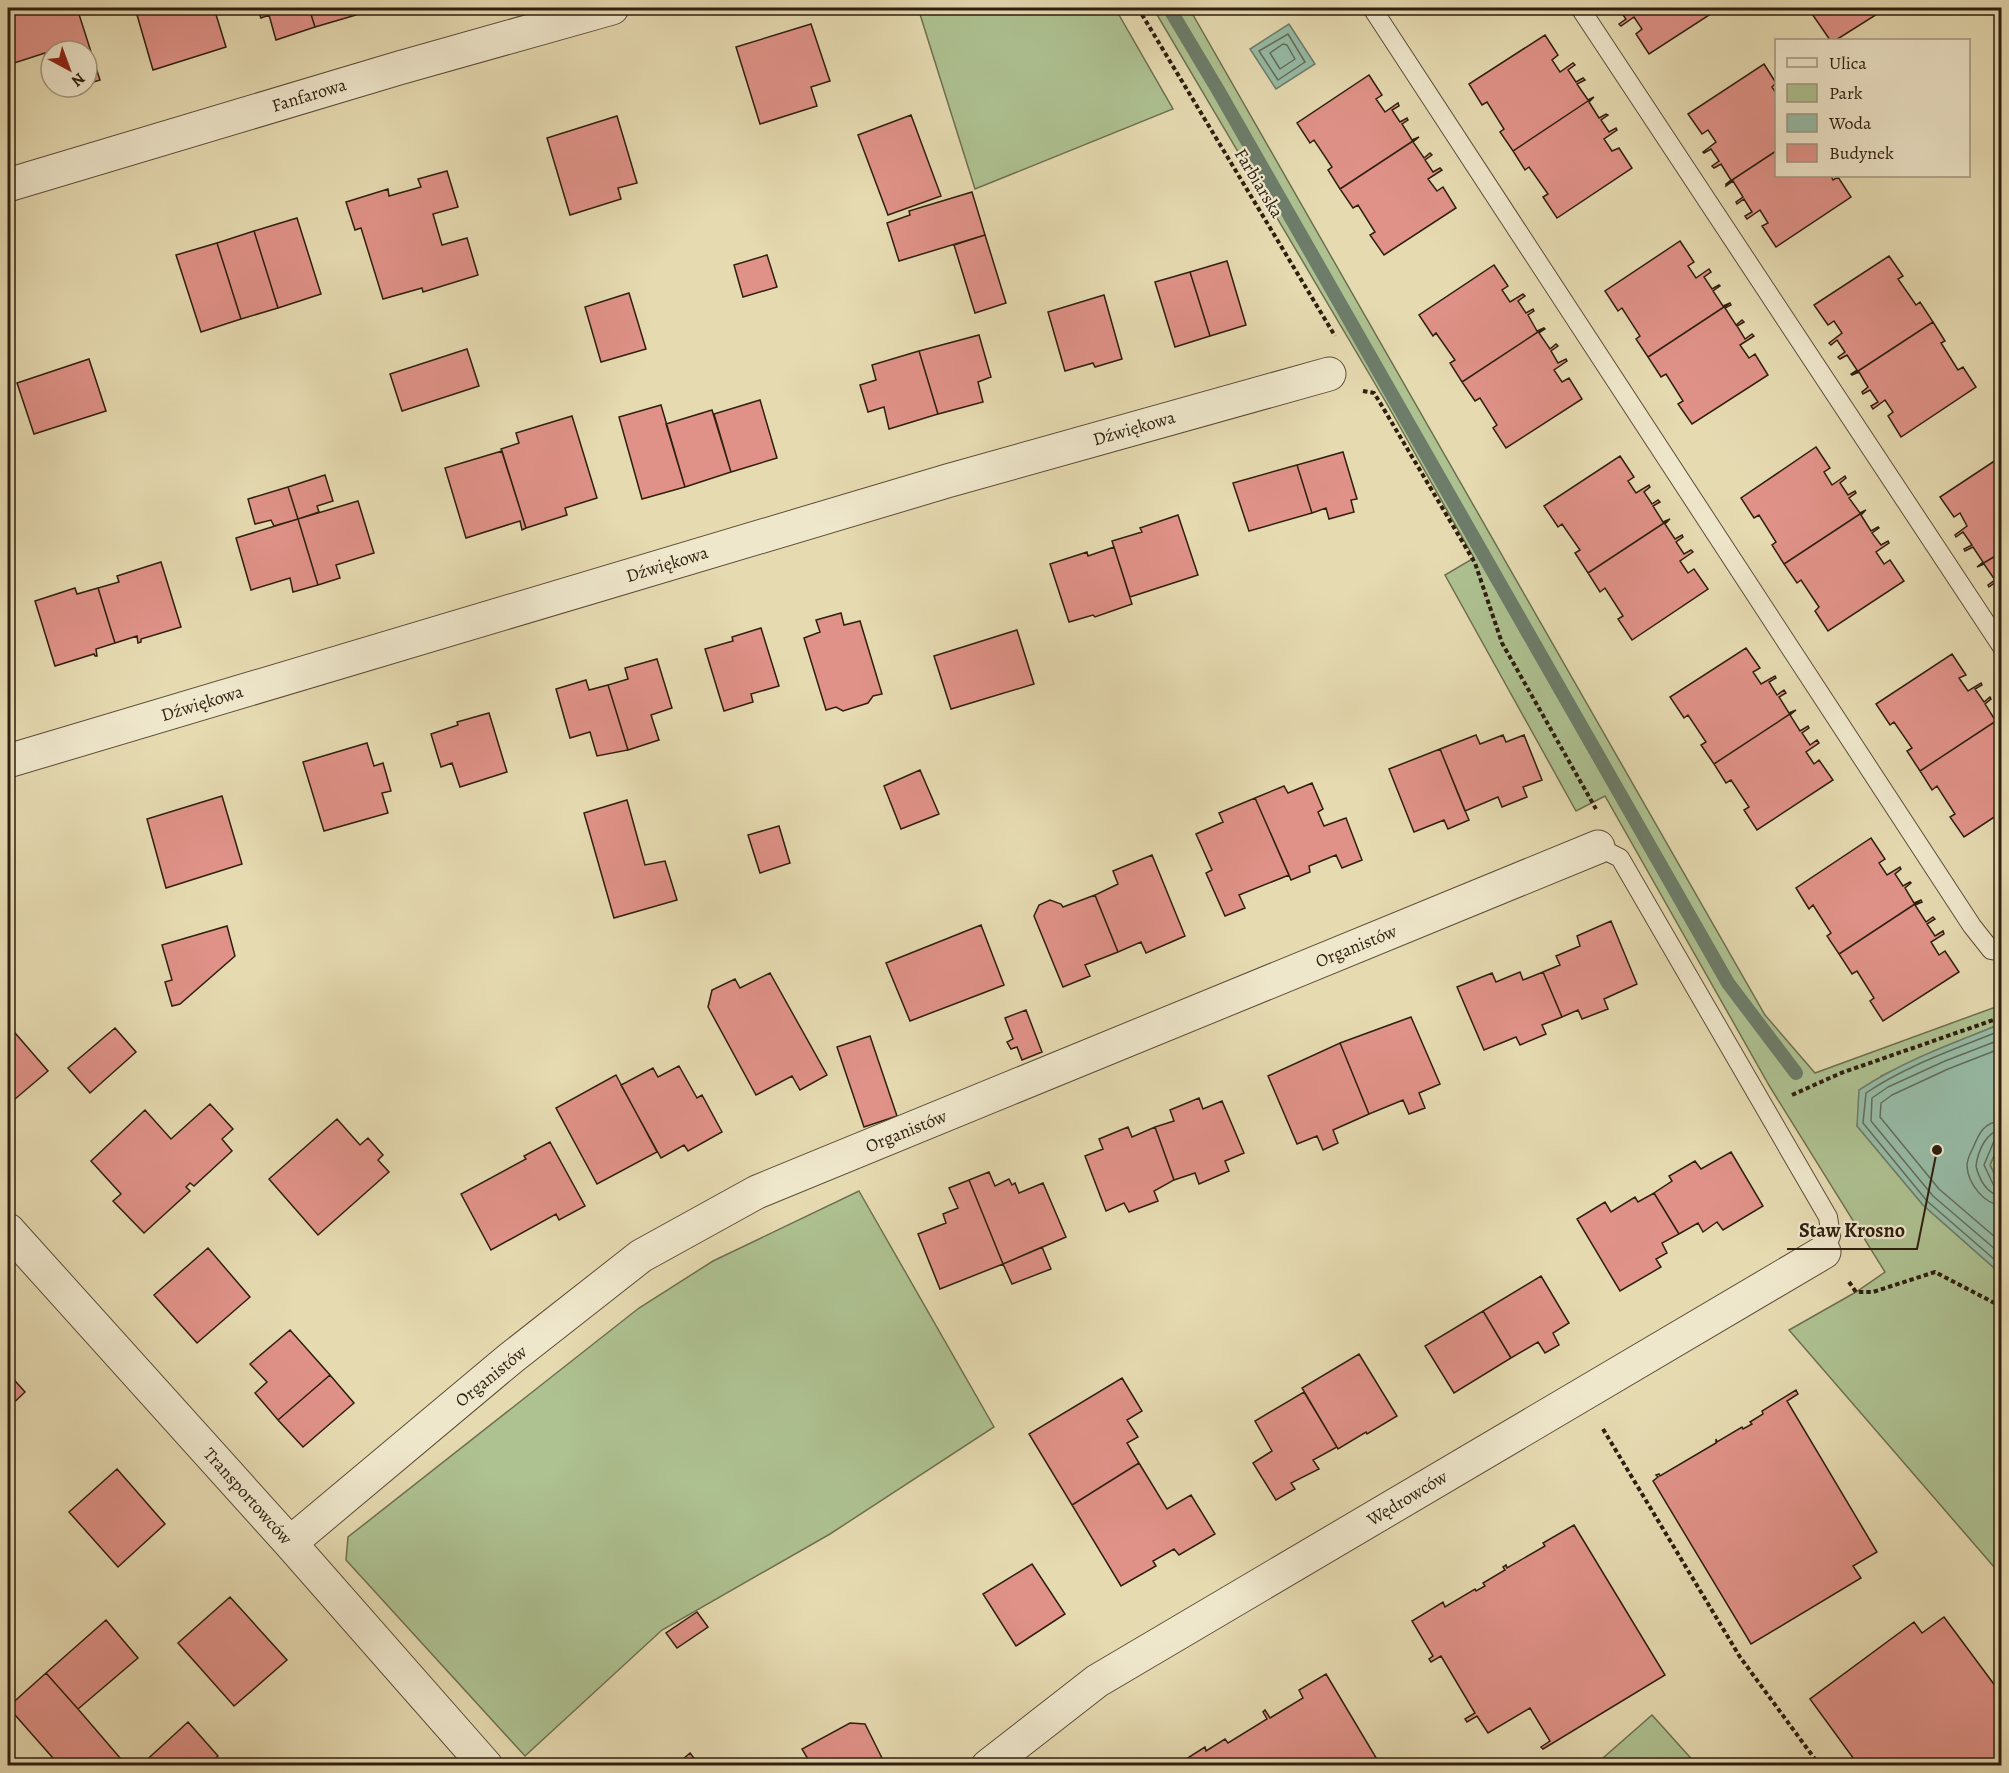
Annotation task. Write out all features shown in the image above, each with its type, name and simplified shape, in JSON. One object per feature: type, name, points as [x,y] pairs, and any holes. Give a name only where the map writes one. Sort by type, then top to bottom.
[{"type":"street","name":"Fanfarowa","points":[[8,185],[612,8]]},
{"type":"street","name":"Dźwiękowa","points":[[8,761],[1335,366]]},
{"type":"street","name":"Organistów","points":[[290,1543],[511,1358],[641,1256],[757,1191],[1598,847]]},
{"type":"street","name":"Transportowców","points":[[8,1230],[290,1543],[486,1766]]},
{"type":"street","name":"Wędrowców","points":[[997,1763],[1097,1681],[1824,1252]]},
{"type":"lane","points":[[1372,8],[1972,926],[1991,950],[2001,952]]},
{"type":"lane","points":[[1580,8],[2001,647]]},
{"type":"lane","points":[[1598,847],[1620,858],[1828,1217],[1830,1236],[1824,1252]]},
{"type":"path","name":"Farbiarska","points":[[1138,8],[1336,336],[1341,348],[1335,366],[1364,391],[1374,393],[1474,563],[1502,643],[1601,817],[1598,847]]},
{"type":"path","points":[[1764,1107],[1841,1073],[2001,1017]]},
{"type":"path","points":[[1856,1292],[1873,1292],[1935,1272],[2001,1307]]},
{"type":"path","points":[[1598,1420],[1740,1657],[1820,1766]]},
{"type":"green space","points":[[918,8],[1115,8],[1173,109],[975,189]]},
{"type":"green space","points":[[1153,8],[1189,8],[1765,1015],[1815,1073],[2001,1005],[2001,1024],[1881,1076],[1857,1126],[1923,1205],[2001,1274],[2001,1575],[1789,1330],[1856,1292],[1885,1272],[1770,1087],[1605,796],[1576,811],[1445,575],[1474,558],[1387,404]]},
{"type":"green space","points":[[2001,1139],[2001,1188],[1990,1165]]},
{"type":"green space","points":[[859,1191],[994,1427],[830,1534],[662,1630],[525,1756],[346,1560],[348,1537],[639,1308],[713,1261]]},
{"type":"green space","points":[[1652,1715],[1697,1765],[1595,1765]]},
{"type":"water","points":[[1289,24],[1315,64],[1276,89],[1250,49]]},
{"type":"water","points":[[2001,1024],[2001,1139],[1990,1165],[2001,1188],[2001,1274],[1923,1205],[1857,1126],[1859,1090],[1911,1061]]},
{"type":"building","points":[[8,8],[77,8],[87,39],[39,39],[39,55],[8,65]]},
{"type":"building","points":[[135,8],[214,8],[226,47],[153,70]]},
{"type":"building","points":[[257,8],[309,8],[315,27],[276,40],[269,15],[261,18]]},
{"type":"building","points":[[309,8],[354,8],[356,15],[315,27]]},
{"type":"building","points":[[1618,8],[1720,8],[1649,54],[1636,34],[1642,29],[1634,17],[1621,26],[1619,24],[1626,19]]},
{"type":"building","points":[[1808,8],[1880,8],[1882,11],[1838,39],[1829,39]]},
{"type":"building","points":[[811,24],[830,81],[811,87],[817,106],[760,124],[736,47]]},
{"type":"building","points":[[1545,35],[1558,55],[1552,60],[1560,72],[1573,63],[1575,65],[1568,70],[1576,82],[1583,78],[1585,80],[1577,84],[1588,100],[1594,97],[1513,151],[1500,132],[1504,129],[1487,102],[1482,105],[1469,84]]},
{"type":"building","points":[[1764,64],[1775,81],[1772,87],[1775,92],[1775,152],[1726,184],[1731,180],[1721,164],[1714,168],[1712,166],[1719,161],[1711,149],[1703,152],[1716,142],[1708,130],[1702,134],[1688,114]]},
{"type":"building","points":[[1369,75],[1382,95],[1376,99],[1385,112],[1398,103],[1399,106],[1392,110],[1400,122],[1407,118],[1408,120],[1402,124],[1412,140],[1419,137],[1340,189],[1328,170],[1332,167],[1314,140],[1310,143],[1297,123]]},
{"type":"building","points":[[1594,97],[1589,102],[1599,118],[1608,115],[1601,120],[1609,132],[1616,128],[1617,130],[1604,139],[1612,151],[1619,148],[1632,168],[1557,218],[1543,197],[1548,194],[1529,167],[1525,170],[1513,151]]},
{"type":"building","points":[[911,115],[941,196],[888,215],[858,135]]},
{"type":"building","points":[[617,116],[637,183],[618,188],[621,199],[570,215],[547,138]]},
{"type":"building","points":[[1419,137],[1413,142],[1424,158],[1430,153],[1432,155],[1425,160],[1433,172],[1440,168],[1442,170],[1428,179],[1437,191],[1443,187],[1456,208],[1384,255],[1370,235],[1375,232],[1358,205],[1353,208],[1340,189]]},
{"type":"building","points":[[1775,152],[1775,177],[1832,177],[1833,180],[1838,177],[1851,197],[1776,247],[1762,226],[1768,223],[1760,210],[1747,219],[1745,216],[1752,212],[1744,199],[1737,204],[1736,202],[1743,197],[1733,181],[1726,186],[1726,184]]},
{"type":"building","points":[[447,171],[458,207],[433,214],[442,245],[467,238],[478,275],[423,292],[422,288],[383,299],[361,228],[355,230],[346,202],[388,189],[389,196],[421,187],[418,179]]},
{"type":"building","points":[[972,192],[985,235],[899,261],[887,223],[910,215],[909,211]]},
{"type":"building","points":[[297,218],[321,294],[278,308],[254,231]]},
{"type":"building","points":[[254,231],[278,308],[241,319],[217,243]]},
{"type":"building","points":[[985,235],[1006,303],[975,313],[954,245]]},
{"type":"building","points":[[1680,241],[1694,262],[1688,266],[1696,278],[1709,269],[1711,272],[1704,277],[1712,289],[1720,286],[1713,291],[1723,306],[1730,303],[1648,357],[1636,339],[1640,336],[1622,308],[1618,311],[1605,291]]},
{"type":"building","points":[[217,243],[241,319],[201,332],[176,255]]},
{"type":"building","points":[[767,255],[777,287],[743,297],[734,265]]},
{"type":"building","points":[[1889,256],[1903,276],[1898,279],[1916,305],[1920,302],[1933,322],[1852,375],[1857,370],[1847,355],[1840,359],[1838,357],[1845,352],[1837,340],[1831,345],[1829,343],[1842,333],[1834,321],[1828,325],[1814,305]]},
{"type":"building","points":[[1227,261],[1246,325],[1210,336],[1190,272]]},
{"type":"building","points":[[1494,265],[1508,286],[1502,290],[1510,302],[1523,294],[1525,296],[1518,301],[1526,313],[1533,309],[1534,311],[1528,315],[1537,331],[1544,328],[1462,382],[1450,363],[1455,360],[1436,333],[1433,336],[1419,315]]},
{"type":"building","points":[[1190,272],[1210,336],[1175,347],[1155,282]]},
{"type":"building","points":[[629,293],[646,349],[601,362],[585,307]]},
{"type":"building","points":[[1104,295],[1122,359],[1095,367],[1093,363],[1065,371],[1048,312]]},
{"type":"building","points":[[1730,303],[1731,305],[1725,308],[1736,325],[1742,320],[1744,322],[1737,326],[1745,339],[1752,334],[1754,336],[1740,345],[1749,358],[1755,354],[1768,375],[1692,424],[1678,404],[1683,401],[1666,374],[1661,377],[1648,357]]},
{"type":"building","points":[[1933,322],[1945,341],[1941,343],[1958,370],[1963,367],[1976,387],[1901,437],[1888,416],[1893,412],[1885,400],[1873,409],[1871,406],[1878,402],[1870,390],[1863,394],[1862,392],[1868,387],[1859,372],[1852,375]]},
{"type":"building","points":[[1544,328],[1539,333],[1550,349],[1556,344],[1558,346],[1551,351],[1558,363],[1566,359],[1567,361],[1554,370],[1562,382],[1569,378],[1582,399],[1506,448],[1493,428],[1497,425],[1480,398],[1475,401],[1462,382]]},
{"type":"building","points":[[979,335],[991,377],[978,382],[983,402],[938,414],[919,351]]},
{"type":"building","points":[[467,349],[479,386],[402,411],[390,374]]},
{"type":"building","points":[[919,351],[938,414],[889,429],[884,407],[868,412],[860,385],[876,380],[872,365]]},
{"type":"building","points":[[89,359],[106,411],[34,434],[17,383]]},
{"type":"building","points":[[760,400],[777,458],[731,472],[714,414]]},
{"type":"building","points":[[661,405],[685,487],[642,499],[619,417]]},
{"type":"building","points":[[712,410],[731,472],[685,487],[666,424]]},
{"type":"building","points":[[572,416],[597,498],[565,508],[567,515],[526,528],[501,449],[519,443],[516,433]]},
{"type":"building","points":[[1816,447],[1830,468],[1824,472],[1832,485],[1845,476],[1846,478],[1840,483],[1848,495],[1855,491],[1856,493],[1849,498],[1860,513],[1866,510],[1784,564],[1772,545],[1776,542],[1759,515],[1754,518],[1741,498]]},
{"type":"building","points":[[502,451],[526,528],[522,530],[520,521],[466,538],[445,468]]},
{"type":"building","points":[[1343,452],[1357,499],[1351,500],[1354,512],[1329,519],[1326,508],[1312,513],[1297,465]]},
{"type":"building","points":[[1620,456],[1634,477],[1628,481],[1636,493],[1649,485],[1650,487],[1644,492],[1652,504],[1658,500],[1660,502],[1653,506],[1663,522],[1670,519],[1588,573],[1575,553],[1580,550],[1562,524],[1558,527],[1544,506]]},
{"type":"building","points":[[2002,456],[2002,552],[1977,567],[1983,562],[1973,547],[1965,551],[1964,549],[1972,545],[1963,532],[1956,537],[1955,535],[1967,526],[1960,513],[1954,517],[1940,497]]},
{"type":"building","points":[[1297,465],[1312,513],[1249,531],[1233,483]]},
{"type":"building","points":[[325,475],[333,501],[317,506],[319,512],[298,519],[288,487]]},
{"type":"building","points":[[288,487],[298,519],[274,526],[271,520],[255,524],[248,499]]},
{"type":"building","points":[[358,501],[374,553],[336,565],[340,578],[318,585],[298,519]]},
{"type":"building","points":[[1866,510],[1861,515],[1871,531],[1879,528],[1872,533],[1881,545],[1888,541],[1889,543],[1876,552],[1884,564],[1890,560],[1904,581],[1828,631],[1815,611],[1819,607],[1801,580],[1797,583],[1784,564]]},
{"type":"building","points":[[1178,515],[1198,575],[1130,597],[1112,541],[1142,532],[1140,528]]},
{"type":"building","points":[[298,519],[318,585],[293,592],[290,578],[251,590],[236,538]]},
{"type":"building","points":[[1670,519],[1665,524],[1675,539],[1682,535],[1683,537],[1676,542],[1684,554],[1691,550],[1693,552],[1680,561],[1688,573],[1694,569],[1708,589],[1632,640],[1618,619],[1623,616],[1605,588],[1600,592],[1588,573]]},
{"type":"building","points":[[1114,547],[1132,604],[1095,617],[1093,615],[1069,622],[1050,564],[1087,552],[1088,556]]},
{"type":"building","points":[[2002,552],[2002,591],[1996,582],[1989,587],[1988,585],[1995,580],[1984,564],[1977,567]]},
{"type":"building","points":[[161,562],[181,627],[141,639],[138,643],[137,636],[115,643],[98,588],[119,582],[117,576]]},
{"type":"building","points":[[75,588],[77,594],[98,588],[115,643],[96,649],[97,656],[94,654],[55,666],[35,601]]},
{"type":"building","points":[[841,613],[844,625],[860,621],[882,694],[873,696],[868,703],[843,711],[836,707],[826,710],[804,638],[820,632],[816,620]]},
{"type":"building","points":[[761,628],[779,686],[751,694],[753,702],[724,711],[705,649],[733,641],[732,637]]},
{"type":"building","points":[[1017,630],[1034,684],[951,709],[934,656]]},
{"type":"building","points":[[1746,648],[1760,668],[1753,672],[1761,684],[1775,676],[1776,678],[1769,682],[1777,695],[1784,690],[1786,693],[1779,697],[1789,713],[1796,710],[1714,764],[1701,745],[1706,742],[1688,715],[1684,718],[1670,697]]},
{"type":"building","points":[[1952,654],[1966,675],[1959,678],[1968,691],[1981,683],[1982,685],[1975,689],[1984,702],[1990,697],[1991,699],[1985,704],[1995,720],[2002,717],[1920,771],[1907,751],[1912,748],[1894,722],[1890,725],[1876,704]]},
{"type":"building","points":[[657,659],[672,708],[651,715],[659,740],[628,750],[608,685],[628,679],[625,668]]},
{"type":"building","points":[[586,680],[589,690],[608,685],[628,750],[597,756],[590,732],[570,738],[556,689]]},
{"type":"building","points":[[1796,710],[1790,715],[1800,731],[1808,726],[1809,728],[1802,733],[1810,745],[1817,740],[1819,743],[1806,752],[1814,764],[1819,760],[1833,780],[1757,830],[1744,810],[1749,807],[1731,780],[1726,783],[1714,764]]},
{"type":"building","points":[[489,713],[507,772],[460,787],[452,763],[441,767],[431,734],[458,725],[457,722]]},
{"type":"building","points":[[2002,717],[1996,722],[2002,729],[2002,812],[1964,837],[1950,817],[1955,814],[1937,786],[1932,790],[1920,771]]},
{"type":"building","points":[[1476,735],[1480,744],[1503,735],[1506,742],[1524,735],[1542,780],[1523,787],[1527,797],[1502,807],[1498,797],[1465,811],[1440,749]]},
{"type":"building","points":[[367,743],[374,766],[383,763],[391,791],[382,793],[388,813],[324,831],[303,762]]},
{"type":"building","points":[[1440,749],[1469,820],[1448,829],[1444,820],[1414,832],[1389,769]]},
{"type":"building","points":[[920,770],[939,814],[901,829],[884,786]]},
{"type":"building","points":[[1312,783],[1323,809],[1318,812],[1324,826],[1346,818],[1362,860],[1342,868],[1336,855],[1309,866],[1310,872],[1291,880],[1255,798],[1284,786],[1288,793]]},
{"type":"building","points":[[222,796],[242,864],[166,888],[147,819]]},
{"type":"building","points":[[1255,798],[1289,875],[1239,895],[1245,908],[1225,916],[1206,873],[1212,870],[1196,834],[1223,822],[1219,813]]},
{"type":"building","points":[[627,800],[645,865],[665,861],[677,900],[614,918],[584,813]]},
{"type":"building","points":[[779,826],[790,863],[760,873],[748,835]]},
{"type":"building","points":[[1871,838],[1885,859],[1879,863],[1887,875],[1900,867],[1901,869],[1895,874],[1903,886],[1911,883],[1905,888],[1914,903],[1921,900],[1839,954],[1827,936],[1831,933],[1813,905],[1809,909],[1796,888]]},
{"type":"building","points":[[1152,855],[1185,936],[1146,953],[1141,942],[1118,952],[1095,895],[1118,884],[1113,871]]},
{"type":"building","points":[[1095,895],[1118,952],[1085,965],[1090,976],[1063,987],[1034,916],[1039,905],[1050,900],[1063,907]]},
{"type":"building","points":[[1921,900],[1922,902],[1915,905],[1926,922],[1933,917],[1935,919],[1927,924],[1935,936],[1943,931],[1944,934],[1931,942],[1939,955],[1945,951],[1959,972],[1883,1021],[1870,1001],[1874,998],[1857,971],[1852,974],[1839,954]]},
{"type":"building","points":[[1611,921],[1637,984],[1604,999],[1608,1009],[1582,1019],[1578,1010],[1562,1017],[1543,972],[1560,965],[1556,956],[1580,946],[1577,936]]},
{"type":"building","points":[[981,925],[1004,985],[910,1021],[886,963]]},
{"type":"building","points":[[227,926],[235,956],[180,1004],[172,1006],[165,982],[172,980],[162,945]]},
{"type":"building","points":[[1520,972],[1523,980],[1543,972],[1562,1017],[1542,1025],[1546,1034],[1520,1045],[1516,1037],[1484,1050],[1457,987],[1492,973],[1496,982]]},
{"type":"building","points":[[770,973],[827,1075],[800,1090],[792,1076],[756,1095],[708,1007],[712,990],[735,979],[740,988]]},
{"type":"building","points":[[1026,1010],[1042,1052],[1022,1060],[1017,1047],[1011,1049],[1007,1042],[1013,1039],[1005,1018]]},
{"type":"building","points":[[1411,1017],[1440,1084],[1419,1093],[1425,1108],[1409,1114],[1403,1100],[1369,1114],[1340,1043]]},
{"type":"building","points":[[8,1027],[48,1071],[8,1105]]},
{"type":"building","points":[[115,1028],[136,1052],[90,1093],[68,1068]]},
{"type":"building","points":[[870,1036],[897,1116],[864,1127],[837,1047]]},
{"type":"building","points":[[1340,1043],[1369,1114],[1333,1130],[1338,1143],[1323,1150],[1317,1136],[1297,1144],[1268,1076]]},
{"type":"building","points":[[679,1066],[697,1098],[702,1095],[722,1132],[688,1151],[684,1145],[661,1158],[621,1085],[653,1068],[658,1077]]},
{"type":"building","points":[[616,1075],[657,1152],[597,1184],[556,1108]]},
{"type":"building","points":[[1199,1098],[1203,1109],[1222,1101],[1244,1153],[1225,1161],[1229,1171],[1199,1184],[1195,1173],[1174,1180],[1155,1127],[1174,1121],[1170,1110]]},
{"type":"building","points":[[210,1104],[233,1129],[222,1139],[232,1151],[194,1186],[190,1183],[186,1187],[190,1191],[144,1233],[113,1201],[121,1194],[91,1161],[145,1110],[171,1139]]},
{"type":"building","points":[[337,1119],[360,1145],[368,1138],[383,1155],[378,1160],[389,1172],[318,1235],[269,1179]]},
{"type":"building","points":[[1128,1127],[1132,1137],[1155,1127],[1174,1180],[1154,1191],[1158,1201],[1129,1212],[1124,1203],[1106,1211],[1085,1156],[1103,1149],[1099,1139]]},
{"type":"building","points":[[550,1142],[585,1206],[559,1220],[556,1214],[491,1250],[461,1194],[526,1159],[524,1156]]},
{"type":"building","points":[[1731,1152],[1763,1206],[1723,1230],[1717,1222],[1703,1232],[1698,1223],[1679,1234],[1654,1193],[1672,1181],[1669,1176],[1695,1161],[1701,1169]]},
{"type":"building","points":[[989,1172],[995,1186],[1009,1179],[1012,1185],[1015,1183],[1019,1193],[1043,1183],[1066,1237],[1003,1264],[969,1180]]},
{"type":"building","points":[[969,1180],[1003,1264],[940,1289],[918,1234],[946,1223],[943,1214],[958,1208],[949,1188]]},
{"type":"building","points":[[1654,1193],[1679,1234],[1662,1243],[1667,1253],[1656,1259],[1661,1267],[1620,1291],[1577,1219],[1605,1202],[1611,1212],[1635,1197],[1638,1202]]},
{"type":"building","points":[[1042,1247],[1051,1269],[1012,1284],[1003,1264]]},
{"type":"building","points":[[208,1248],[250,1297],[197,1343],[154,1295]]},
{"type":"building","points":[[1541,1276],[1569,1323],[1553,1333],[1559,1345],[1545,1353],[1538,1342],[1511,1358],[1483,1311]]},
{"type":"building","points":[[1483,1311],[1511,1358],[1454,1393],[1425,1346]]},
{"type":"building","points":[[290,1330],[330,1375],[278,1420],[255,1393],[267,1382],[250,1364]]},
{"type":"building","points":[[1359,1354],[1397,1416],[1338,1449],[1302,1388]]},
{"type":"building","points":[[8,1373],[25,1392],[8,1408]]},
{"type":"building","points":[[330,1375],[354,1403],[303,1447],[278,1420]]},
{"type":"building","points":[[1122,1378],[1142,1411],[1127,1420],[1138,1437],[1127,1443],[1139,1463],[1072,1505],[1029,1434]]},
{"type":"building","points":[[1796,1390],[1798,1394],[1787,1401],[1877,1552],[1853,1566],[1861,1578],[1751,1644],[1653,1481],[1658,1477],[1656,1475],[1660,1476],[1716,1443],[1716,1439],[1717,1442],[1742,1427],[1743,1429],[1752,1424],[1750,1422],[1763,1414],[1762,1411]]},
{"type":"building","points":[[1304,1392],[1337,1447],[1313,1460],[1319,1469],[1291,1483],[1295,1489],[1276,1500],[1253,1463],[1272,1451],[1255,1421]]},
{"type":"building","points":[[1139,1463],[1167,1509],[1191,1495],[1215,1534],[1179,1555],[1174,1549],[1153,1561],[1156,1566],[1121,1586],[1072,1505]]},
{"type":"building","points":[[117,1469],[165,1524],[118,1567],[69,1512]]},
{"type":"building","points":[[1574,1525],[1665,1675],[1543,1749],[1541,1747],[1550,1741],[1530,1708],[1488,1733],[1477,1716],[1467,1722],[1465,1719],[1475,1713],[1441,1656],[1431,1662],[1429,1659],[1433,1656],[1412,1621],[1443,1602],[1445,1607],[1475,1589],[1476,1591],[1485,1586],[1483,1583],[1505,1570],[1503,1567],[1506,1565],[1507,1568],[1545,1546],[1543,1543]]},
{"type":"building","points":[[1032,1564],[1065,1614],[1016,1646],[983,1594]]},
{"type":"building","points":[[230,1597],[287,1660],[234,1706],[178,1643]]},
{"type":"building","points":[[697,1612],[708,1627],[677,1648],[666,1633]]},
{"type":"building","points":[[1944,1617],[2002,1695],[2002,1766],[1859,1766],[1810,1699],[1914,1622],[1922,1633]]},
{"type":"building","points":[[106,1620],[138,1658],[78,1709],[46,1673]]},
{"type":"building","points":[[46,1673],[127,1766],[60,1766],[8,1707]]},
{"type":"building","points":[[1326,1674],[1381,1766],[1175,1766],[1205,1747],[1206,1751],[1225,1739],[1228,1743],[1267,1719],[1263,1712],[1265,1710],[1270,1718],[1303,1698],[1299,1690]]},
{"type":"building","points":[[188,1722],[218,1756],[207,1766],[140,1766]]},
{"type":"building","points":[[850,1723],[865,1724],[885,1764],[882,1766],[812,1766],[802,1749]]},
{"type":"building","points":[[690,1753],[700,1766],[675,1766]]},
{"type":"waterway","points":[[1169,8],[1728,983],[1796,1073]]},
{"type":"place","name":"Staw Krosno","points":[[1937,1150]]}]
